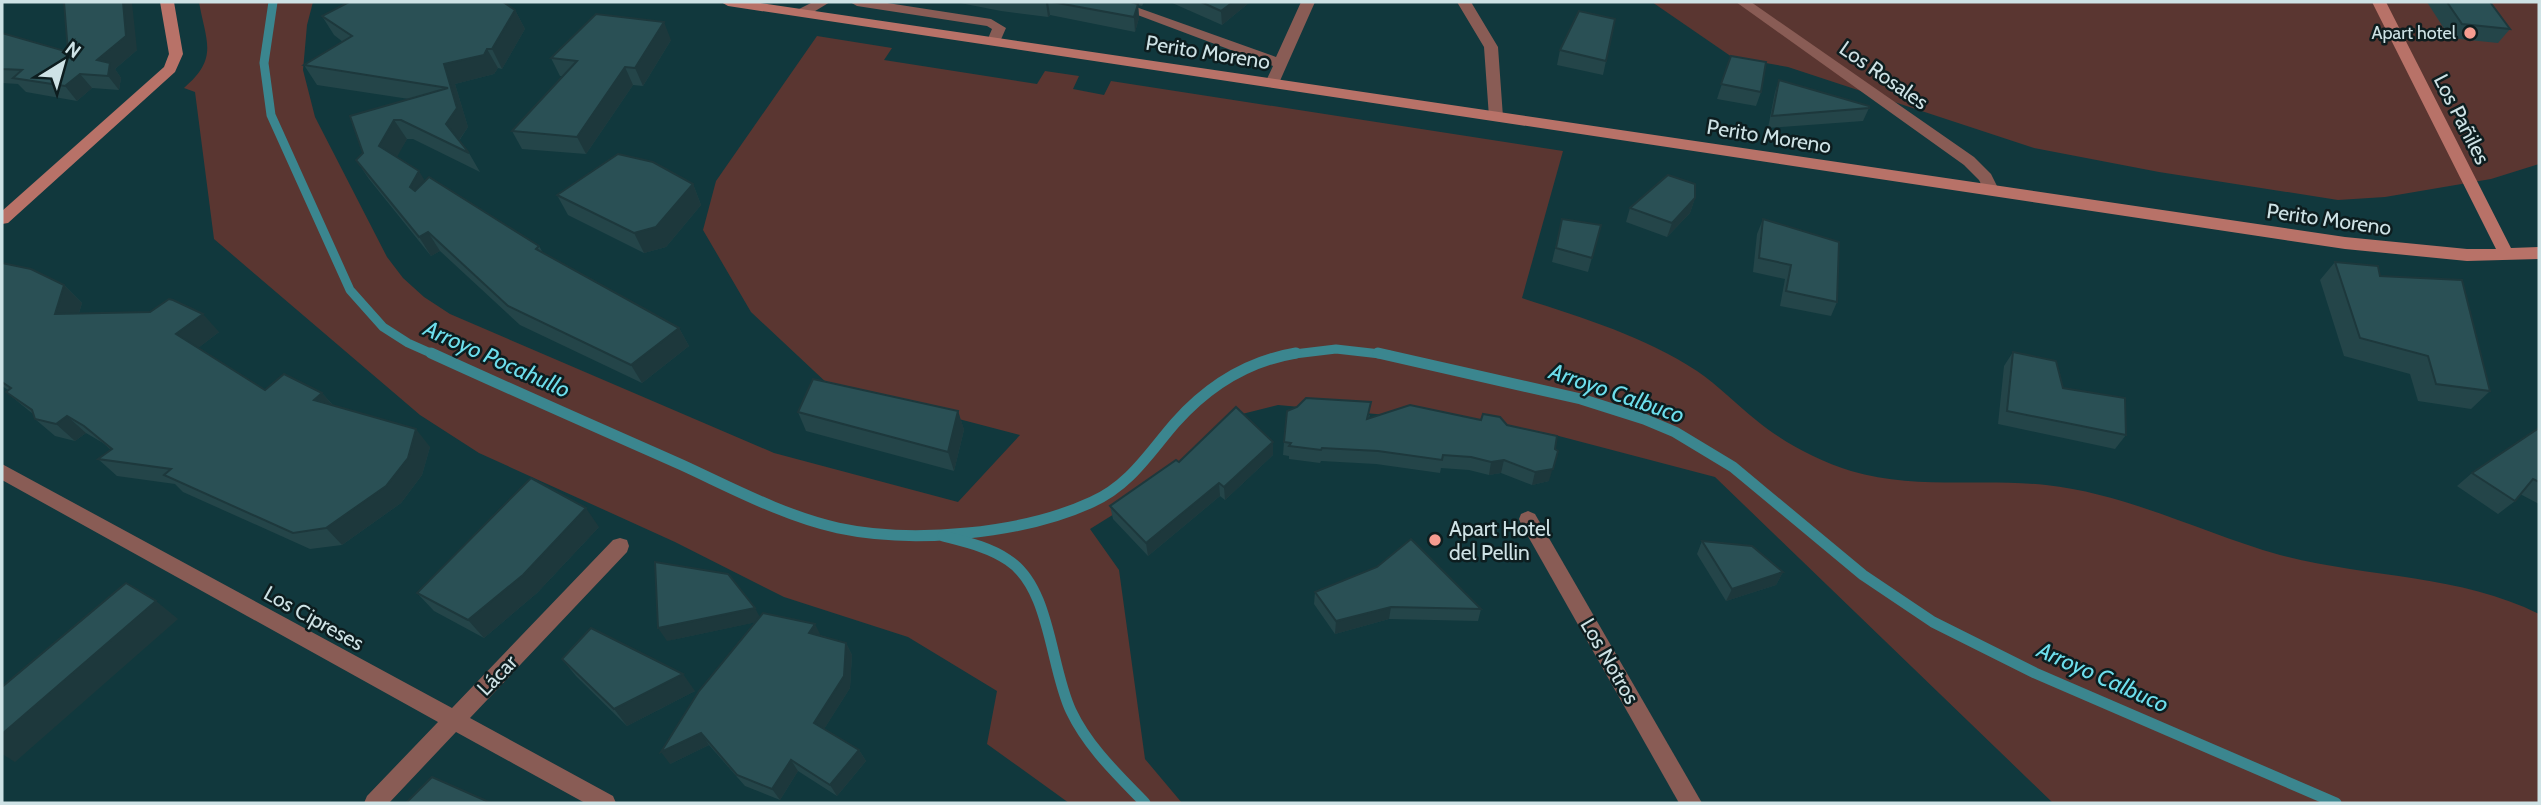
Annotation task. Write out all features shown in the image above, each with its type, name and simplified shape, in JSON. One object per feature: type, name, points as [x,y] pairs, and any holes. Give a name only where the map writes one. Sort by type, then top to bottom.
[{"type":"main road","points":[[2,219],[170,69],[176,54],[167,2]]},
{"type":"main road","name":"Perito Moreno","points":[[728,2],[2345,243],[2467,255],[2539,253]]},
{"type":"main road","name":"Los Pañiles","points":[[2379,2],[2507,255]]},
{"type":"main road","points":[[2,210],[47,180]]},
{"type":"street","points":[[802,13],[823,2]]},
{"type":"street","points":[[864,2],[991,23],[999,28],[994,41]]},
{"type":"street","points":[[1110,2],[1281,64]]},
{"type":"street","points":[[1272,83],[1308,2]]},
{"type":"street","points":[[1464,2],[1491,47],[1496,117]]},
{"type":"street","name":"Los Rosales","points":[[1743,2],[1969,161],[1986,178],[1991,190]]},
{"type":"street","name":"Los Cipreses","points":[[2,471],[605,803]]},
{"type":"street","name":"Los Notros","points":[[1528,519],[1691,803]]},
{"type":"street","name":"Lácar","points":[[375,803],[620,547]]},
{"type":"shaded area","points":[[199,2],[313,2],[307,25],[303,70],[315,117],[387,257],[403,278],[424,297],[450,314],[774,453],[958,502],[1020,435],[829,385],[751,312],[703,230],[716,181],[817,36],[892,48],[884,60],[1037,84],[1045,71],[1079,76],[1073,89],[1104,95],[1111,81],[1563,151],[1522,298],[1612,329],[1677,359],[1705,377],[1767,428],[1825,462],[1875,477],[1900,480],[2021,483],[2076,490],[2136,505],[2280,555],[2477,591],[2539,614],[2539,803],[2053,803],[1715,477],[1555,435],[1506,426],[1278,405],[1242,414],[1119,511],[1090,529],[1119,570],[1145,759],[1182,803],[1069,803],[987,744],[997,691],[908,637],[784,597],[675,542],[479,453],[420,415],[214,239],[195,92],[184,88],[202,68],[206,58],[207,39]]},
{"type":"shaded area","points":[[1652,2],[2539,2],[2539,164],[2491,179],[2385,197],[2338,200],[2159,172],[2034,148],[1788,67],[1732,57]]},
{"type":"building","points":[[64,2],[123,2],[126,36],[97,60],[110,63],[108,76],[80,74],[65,86],[13,78],[22,70],[2,69],[2,33],[68,52]]},
{"type":"building","points":[[349,2],[503,2],[515,10],[492,49],[487,49],[484,55],[444,64],[457,108],[446,124],[469,153],[401,120],[394,120],[379,146],[419,171],[410,187],[415,191],[429,177],[539,246],[536,249],[679,328],[631,365],[508,306],[428,232],[419,237],[356,160],[363,153],[350,116],[448,88],[304,65],[352,36],[322,16]]},
{"type":"building","points":[[1052,2],[1131,2],[1138,4],[1134,17]]},
{"type":"building","points":[[1201,2],[1233,2],[1221,11]]},
{"type":"building","points":[[2447,2],[2490,2],[2510,29],[2462,24]]},
{"type":"building","points":[[1579,11],[1615,19],[1606,61],[1560,50]]},
{"type":"building","points":[[596,14],[664,22],[635,68],[625,67],[577,137],[512,131],[577,61],[551,58]]},
{"type":"building","points":[[1731,56],[1766,62],[1761,92],[1721,84]]},
{"type":"building","points":[[1779,80],[1869,106],[1869,108],[1772,116]]},
{"type":"building","points":[[618,154],[653,162],[693,184],[656,227],[634,233],[557,195]]},
{"type":"building","points":[[1668,175],[1695,184],[1695,198],[1672,223],[1630,208]]},
{"type":"building","points":[[1562,219],[1601,225],[1592,258],[1556,248]]},
{"type":"building","points":[[1763,219],[1839,242],[1837,302],[1786,291],[1791,265],[1759,258]]},
{"type":"building","points":[[2335,262],[2378,266],[2380,276],[2462,280],[2490,391],[2436,384],[2428,356],[2360,338]]},
{"type":"building","points":[[2,263],[31,269],[64,285],[55,314],[150,312],[169,299],[203,314],[176,334],[265,390],[284,374],[322,393],[314,400],[416,429],[408,458],[386,486],[326,528],[293,533],[164,475],[171,469],[98,459],[112,449],[84,426],[67,416],[56,424],[35,419],[32,410],[6,392],[11,388],[2,382]]},
{"type":"building","points":[[2013,352],[2056,361],[2063,388],[2125,398],[2126,435],[2007,411]]},
{"type":"building","points":[[813,379],[958,411],[948,452],[798,412]]},
{"type":"building","points":[[1306,398],[1371,402],[1367,419],[1410,405],[1481,420],[1483,414],[1500,417],[1507,425],[1557,436],[1555,449],[1558,451],[1553,469],[1535,472],[1504,460],[1491,462],[1443,455],[1442,460],[1378,451],[1321,450],[1289,446],[1291,443],[1284,442],[1287,411],[1297,407]]},
{"type":"building","points":[[1236,407],[1273,442],[1224,487],[1219,483],[1146,543],[1110,506],[1176,460],[1179,462]]},
{"type":"building","points":[[2539,428],[2539,482],[2533,479],[2515,501],[2472,473]]},
{"type":"building","points":[[531,478],[586,508],[523,575],[468,620],[417,593]]},
{"type":"building","points":[[1411,539],[1481,609],[1391,607],[1336,621],[1315,592],[1377,567]]},
{"type":"building","points":[[1702,541],[1752,546],[1783,572],[1732,589]]},
{"type":"building","points":[[655,562],[728,574],[755,608],[658,628]]},
{"type":"building","points":[[126,583],[156,601],[2,734],[2,687]]},
{"type":"building","points":[[763,613],[815,624],[809,633],[846,643],[844,676],[814,723],[859,750],[830,785],[791,760],[772,789],[737,775],[701,733],[661,752],[699,691]]},
{"type":"building","points":[[591,628],[683,674],[614,709],[562,659]]},
{"type":"building","points":[[432,777],[491,803],[406,803]]},
{"type":"waterway","name":"Arroyo Pocahullo","points":[[273,2],[264,63],[271,115],[350,290],[383,327],[408,343],[435,355]]},
{"type":"waterway","name":"Arroyo Calbuco","points":[[1288,355],[1336,349],[1385,355]]},
{"type":"waterway","name":"Arroyo Pocahullo","points":[[431,353],[758,501],[838,528],[900,535],[1001,529],[1034,522],[1092,502],[1128,477],[1187,410],[1215,387],[1245,369],[1288,355]]},
{"type":"waterway","name":"Arroyo Calbuco","points":[[1288,355],[1296,353]]},
{"type":"waterway","name":"Arroyo Calbuco","points":[[1378,353],[1385,355]]},
{"type":"waterway","name":"Arroyo Calbuco","points":[[1385,355],[1389,355]]},
{"type":"waterway","name":"Arroyo Calbuco","points":[[1385,355],[1581,399],[1675,432],[1733,467],[1863,575],[1933,622],[2035,673],[2336,803]]},
{"type":"waterway","points":[[943,536],[993,552],[1008,560],[1022,573],[1041,608],[1071,711],[1104,760],[1145,803]]},
{"type":"place","name":"Apart hotel","points":[[2470,33]]},
{"type":"place","name":"Apart Hotel del Pellin","points":[[1435,540]]}]
